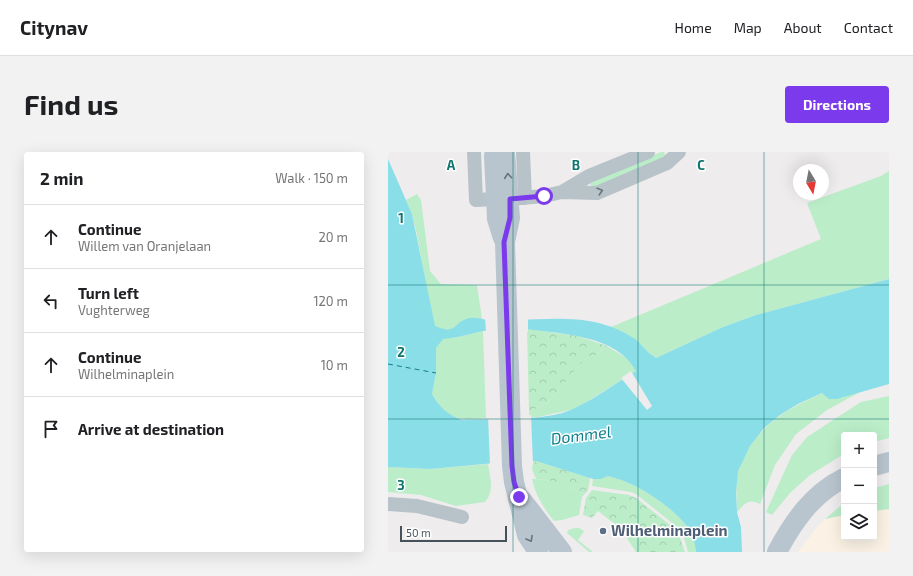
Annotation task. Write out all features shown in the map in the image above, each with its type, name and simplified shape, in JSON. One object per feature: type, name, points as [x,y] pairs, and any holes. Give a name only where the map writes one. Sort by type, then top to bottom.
[{"type":"main road","points":[[494,152],[501,199],[510,218],[504,242],[512,466],[514,482],[519,497],[527,535],[538,552]]},
{"type":"main road","points":[[501,199],[506,152]]},
{"type":"main road","points":[[877,465],[889,462]]},
{"type":"main road","points":[[777,552],[794,522],[801,513],[829,487],[841,480]]},
{"type":"main road","points":[[519,497],[562,552]]},
{"type":"main road","points":[[551,552],[562,552]]},
{"type":"street","points":[[474,152],[501,199]]},
{"type":"street","points":[[501,199],[523,152]]},
{"type":"street","points":[[562,192],[589,176],[648,152]]},
{"type":"street","points":[[501,199],[544,196],[562,192],[596,193],[667,164],[679,152]]},
{"type":"street","points":[[388,504],[417,506],[462,516]]},
{"type":"shaded area","points":[[889,509],[889,552],[798,552],[816,528],[825,519],[841,516],[841,540],[877,540],[877,511]]},
{"type":"green space","points":[[664,152],[666,157],[593,189],[590,183],[592,181]]},
{"type":"green space","points":[[889,171],[889,279],[756,315],[723,327],[656,358],[645,350],[636,340],[611,327],[821,239],[807,203],[815,200],[829,200],[829,195],[881,176]]},
{"type":"green space","points":[[417,194],[421,200],[430,271],[441,284],[477,285],[482,319],[472,318],[465,320],[457,327],[448,330],[434,326],[416,230],[412,214],[406,200]]},
{"type":"green space","points":[[527,329],[578,336],[607,346],[596,355],[586,359],[580,364],[547,403],[529,412]]},
{"type":"green space","points":[[483,331],[486,418],[468,419],[454,417],[443,409],[432,394],[436,373],[436,348],[443,338],[458,337]]},
{"type":"green space","points":[[607,346],[631,361],[636,371],[575,409],[538,417],[529,417],[529,412],[547,403],[556,394],[580,364],[586,359],[596,355]]},
{"type":"green space","points":[[862,391],[827,410],[796,434],[775,465],[760,504],[753,501],[747,502],[737,512],[736,492],[739,468],[752,444],[768,425],[788,410],[823,393],[832,398],[841,398]]},
{"type":"green space","points":[[889,396],[889,438],[877,441],[877,432],[841,432],[841,456],[810,475],[790,493],[772,515],[766,512],[792,455],[807,437],[861,402]]},
{"type":"green space","points":[[536,461],[590,478],[588,490],[585,494],[554,482],[536,479],[532,469],[533,462]]},
{"type":"green space","points":[[488,464],[491,489],[485,502],[456,506],[421,495],[388,492],[388,467],[430,469]]},
{"type":"green space","points":[[608,476],[634,485],[670,509],[690,531],[696,552],[688,552],[683,534],[677,527],[636,494],[592,486],[593,479],[601,479]]},
{"type":"green space","points":[[532,479],[546,480],[585,494],[582,497],[579,515],[554,521],[540,501]]},
{"type":"green space","points":[[889,484],[889,509],[877,511],[877,487]]},
{"type":"green space","points":[[592,490],[629,495],[636,498],[674,528],[679,535],[685,552],[636,552],[621,529],[598,511],[592,518],[583,515],[586,498]]},
{"type":"green space","points":[[841,506],[841,516],[825,519]]},
{"type":"green space","points":[[579,528],[584,531],[578,540],[593,552],[589,552],[567,533],[568,530]]},
{"type":"water","name":"Dommel","points":[[388,159],[412,214],[435,326],[442,329],[452,329],[461,322],[470,318],[487,320],[576,319],[591,321],[606,325],[635,339],[656,358],[723,327],[756,315],[889,279],[889,384],[837,399],[829,399],[822,393],[798,404],[780,415],[764,428],[750,446],[738,471],[736,492],[737,512],[741,527],[742,552],[696,552],[690,531],[670,509],[634,485],[608,476],[601,479],[593,479],[536,461],[430,469],[388,467]],"holes":[[[526,329],[572,335],[602,343],[616,350],[627,359],[636,371],[583,404],[551,416],[462,420],[453,416],[441,407],[432,394],[436,373],[436,348],[443,339],[483,331]]]},
{"type":"pier","points":[[485,317],[528,317],[528,332],[486,333]]},
{"type":"pier","points":[[631,371],[652,406],[647,410],[621,378]]},
{"type":"pier","points":[[531,415],[533,464],[490,466],[488,416]]},
{"type":"ferry route","points":[[388,364],[436,373]]},
{"type":"place","name":"Wilhelminaplein","points":[[603,531]]},
{"type":"route","points":[[519,497],[514,482],[512,466],[504,242],[510,218],[510,199],[544,196]]}]
